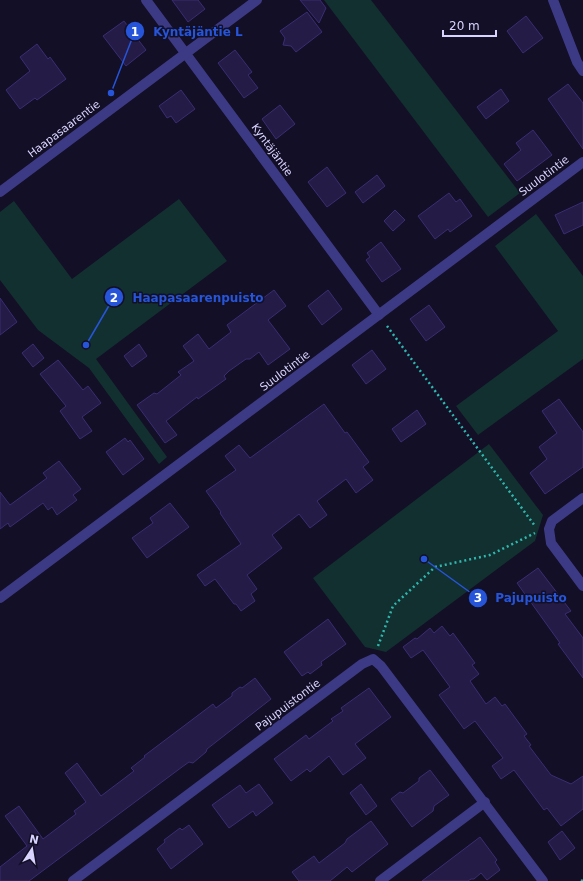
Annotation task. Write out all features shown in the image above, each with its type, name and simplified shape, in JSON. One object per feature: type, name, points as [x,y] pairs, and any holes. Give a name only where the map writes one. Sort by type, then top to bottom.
[{"type":"street","name":"Kyntäjäntie","points":[[146,0],[379,316]]},
{"type":"street","name":"Haapasaarentie","points":[[0,192],[257,0]]},
{"type":"street","points":[[553,0],[577,62],[583,71]]},
{"type":"street","name":"Suulotintie","points":[[0,598],[583,162]]},
{"type":"street","points":[[583,498],[552,521],[549,529],[551,543],[583,586]]},
{"type":"street","points":[[372,659],[381,666],[485,802],[543,881]]},
{"type":"street","name":"Pajupuistontie","points":[[73,881],[362,664],[372,659]]},
{"type":"street","points":[[380,881],[485,802]]},
{"type":"path","points":[[372,659],[393,606],[435,567],[490,555],[539,531],[379,316]]},
{"type":"green space","points":[[324,0],[371,0],[520,193],[488,217]]},
{"type":"green space","points":[[179,199],[227,261],[96,359],[167,457],[159,464],[89,368],[38,330],[0,280],[0,212],[14,201],[72,279]]},
{"type":"green space","points":[[536,214],[583,276],[583,359],[478,435],[456,406],[558,331],[495,246]]},
{"type":"green space","points":[[489,444],[543,515],[535,541],[386,652],[365,647],[313,578]]},
{"type":"building","points":[[172,0],[198,0],[205,9],[188,22]]},
{"type":"building","points":[[300,0],[320,0],[326,8],[319,23]]},
{"type":"building","points":[[307,12],[322,32],[296,52],[291,46],[283,45],[285,38],[280,31]]},
{"type":"building","points":[[526,16],[543,38],[523,53],[507,31]]},
{"type":"building","points":[[124,21],[146,50],[126,66],[103,36]]},
{"type":"building","points":[[37,44],[48,59],[50,57],[66,79],[37,100],[35,98],[20,109],[6,90],[30,71],[20,57]]},
{"type":"building","points":[[235,50],[252,72],[248,75],[258,88],[244,98],[218,63]]},
{"type":"building","points":[[568,84],[583,103],[583,149],[548,99]]},
{"type":"building","points":[[501,89],[509,101],[486,119],[477,107]]},
{"type":"building","points":[[181,90],[195,109],[176,123],[171,116],[167,118],[159,106]]},
{"type":"building","points":[[280,105],[295,124],[276,139],[262,119]]},
{"type":"building","points":[[533,130],[552,155],[517,181],[504,164],[521,150],[516,143]]},
{"type":"building","points":[[327,167],[346,193],[327,207],[308,182]]},
{"type":"building","points":[[377,175],[385,186],[363,203],[355,192]]},
{"type":"building","points":[[449,193],[456,202],[460,199],[472,216],[450,232],[448,229],[435,239],[418,216]]},
{"type":"building","points":[[583,202],[583,225],[564,234],[555,215]]},
{"type":"building","points":[[395,210],[405,220],[393,231],[384,221]]},
{"type":"building","points":[[381,242],[401,269],[382,282],[366,260],[370,257],[367,253]]},
{"type":"building","points":[[274,290],[286,306],[268,320],[290,349],[268,365],[259,352],[229,371],[224,376],[226,379],[198,399],[197,397],[166,421],[177,435],[165,443],[137,405],[154,393],[157,394],[181,375],[178,372],[194,361],[183,346],[198,334],[209,349],[231,332],[227,325]]},
{"type":"building","points":[[328,290],[342,309],[322,325],[308,306]]},
{"type":"building","points":[[0,298],[17,322],[0,335]]},
{"type":"building","points":[[429,305],[445,327],[426,341],[410,319]]},
{"type":"building","points":[[33,344],[44,358],[33,367],[22,353]]},
{"type":"building","points":[[139,344],[147,356],[132,367],[124,356]]},
{"type":"building","points":[[372,350],[386,369],[366,384],[352,365]]},
{"type":"building","points":[[58,360],[83,390],[88,386],[101,403],[82,417],[92,431],[80,439],[60,411],[66,406],[40,374]]},
{"type":"building","points":[[559,399],[583,432],[583,467],[545,494],[530,473],[547,459],[539,447],[557,433],[542,411]]},
{"type":"building","points":[[324,404],[369,462],[363,467],[373,480],[356,493],[346,479],[317,501],[327,515],[310,528],[299,514],[272,535],[282,548],[247,575],[257,589],[251,594],[255,601],[241,611],[215,579],[205,586],[197,575],[241,544],[206,491],[236,470],[225,456],[239,445],[250,458]]},
{"type":"building","points":[[417,410],[426,424],[401,442],[392,429]]},
{"type":"building","points":[[125,438],[128,442],[130,440],[144,459],[123,475],[106,452]]},
{"type":"building","points":[[59,461],[81,489],[73,495],[77,500],[57,515],[52,507],[48,510],[43,503],[10,527],[8,523],[0,529],[0,492],[10,505],[47,478],[43,473]]},
{"type":"building","points":[[170,503],[189,527],[147,558],[132,538],[153,523],[150,518]]},
{"type":"building","points":[[538,568],[571,611],[565,614],[583,638],[583,678],[517,583]]},
{"type":"building","points":[[328,619],[346,644],[321,662],[322,665],[310,674],[308,672],[302,676],[284,652]]},
{"type":"building","points":[[442,626],[450,636],[453,633],[475,663],[472,665],[479,674],[470,681],[486,704],[495,697],[502,706],[505,704],[527,734],[524,736],[531,745],[529,746],[551,775],[571,784],[583,776],[583,809],[561,826],[547,808],[544,810],[514,770],[501,779],[492,766],[503,758],[475,721],[464,729],[439,695],[450,687],[423,650],[411,658],[403,647],[415,638],[417,639],[430,628],[434,633]]},
{"type":"building","points":[[255,678],[271,699],[207,749],[206,752],[193,763],[189,762],[182,767],[29,881],[0,881],[0,867],[27,846],[5,816],[19,806],[43,839],[76,814],[74,811],[86,802],[65,773],[77,763],[101,796],[134,771],[131,768],[145,757],[144,756],[213,704],[216,708],[232,696],[232,693],[240,687],[242,688]]},
{"type":"building","points":[[369,688],[391,717],[355,744],[366,758],[343,775],[329,756],[310,772],[307,769],[291,781],[274,759],[306,735],[309,739],[333,721],[331,719],[343,711],[341,708]]},
{"type":"building","points":[[430,770],[449,795],[434,806],[433,811],[412,827],[391,799],[400,792],[403,793],[419,781],[419,778]]},
{"type":"building","points":[[259,784],[273,803],[256,816],[253,811],[229,828],[212,805],[240,785],[246,793]]},
{"type":"building","points":[[361,784],[377,806],[366,815],[350,793]]},
{"type":"building","points":[[371,821],[388,844],[352,872],[347,867],[330,881],[299,881],[292,872],[314,856],[319,863]]},
{"type":"building","points":[[189,825],[203,844],[171,869],[157,849],[165,842],[164,840],[180,828],[182,830]]},
{"type":"building","points":[[562,831],[575,848],[560,860],[548,842]]},
{"type":"building","points":[[480,837],[497,860],[495,862],[500,870],[487,880],[481,873],[474,879],[468,881],[422,881]]},
{"type":"place","name":"Kyntäjäntie L","points":[[111,93]]},
{"type":"place","name":"Haapasaarenpuisto","points":[[86,345]]},
{"type":"place","name":"Pajupuisto","points":[[424,559]]}]
